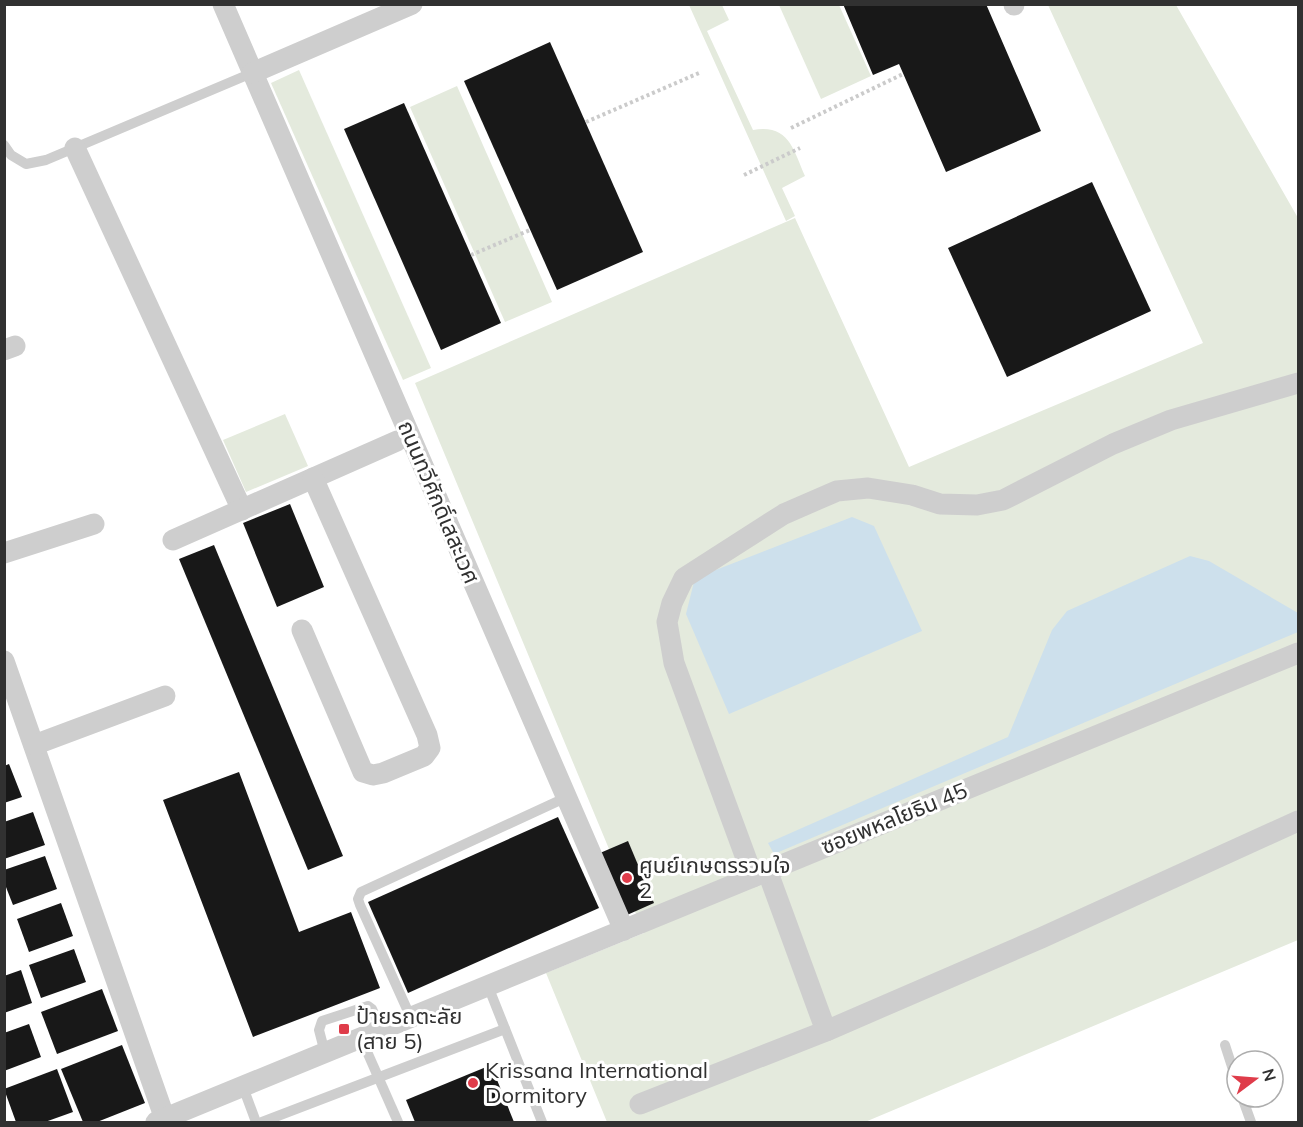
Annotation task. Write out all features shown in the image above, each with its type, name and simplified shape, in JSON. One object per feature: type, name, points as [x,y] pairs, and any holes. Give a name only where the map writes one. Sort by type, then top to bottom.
[{"type":"street","name":"ถนนทวีศักดิ์เสสะเวศ","points":[[223,4],[624,930]]},
{"type":"street","points":[[252,73],[412,4]]},
{"type":"street","points":[[75,148],[242,510]]},
{"type":"street","points":[[826,1031],[674,663],[667,622],[672,603],[684,578],[784,514],[837,491],[868,488],[912,495],[940,504],[977,505],[1003,500],[1113,444],[1171,420],[1299,383]]},
{"type":"street","points":[[173,540],[397,441]]},
{"type":"street","points":[[302,630],[363,772],[373,776],[424,756],[430,748],[427,735],[313,478]]},
{"type":"street","points":[[4,553],[94,524]]},
{"type":"street","name":"ซอยพหลโยธิน 45","points":[[160,1121],[1299,652]]},
{"type":"street","points":[[4,661],[160,1121]]},
{"type":"street","points":[[34,745],[165,696]]},
{"type":"street","points":[[640,1104],[826,1031],[1041,938],[1299,821]]},
{"type":"lane","points":[[4,145],[11,155],[26,164],[46,160],[252,73]]},
{"type":"lane","points":[[411,1018],[360,905],[358,899],[361,892],[567,797]]},
{"type":"lane","points":[[488,986],[542,1122]]},
{"type":"lane","points":[[325,1053],[319,1030],[322,1021],[368,1006],[372,1009],[381,1029]]},
{"type":"lane","points":[[262,1122],[505,1029]]},
{"type":"lane","points":[[362,1038],[398,1122]]},
{"type":"lane","points":[[1225,1045],[1226,1049]]},
{"type":"lane","points":[[243,1087],[256,1122]]},
{"type":"path","points":[[586,122],[699,72]]},
{"type":"path","points":[[791,128],[903,74]]},
{"type":"path","points":[[744,175],[800,148]]},
{"type":"path","points":[[471,255],[530,230]]},
{"type":"shaded area","points":[[689,5],[722,5],[729,20],[707,31],[753,130],[775,131],[782,135],[793,148],[805,176],[782,188],[795,216],[786,221]]},
{"type":"shaded area","points":[[779,5],[839,5],[871,76],[821,99]]},
{"type":"shaded area","points":[[1048,5],[1176,5],[1298,218],[1298,940],[865,1122],[607,1122],[546,973],[644,933],[415,383],[795,218],[909,467],[1203,343]]},
{"type":"shaded area","points":[[299,70],[431,368],[403,380],[271,83]]},
{"type":"shaded area","points":[[457,86],[552,302],[505,322],[410,107]]},
{"type":"shaded area","points":[[285,414],[308,466],[246,492],[223,440]]},
{"type":"water","points":[[852,517],[874,526],[922,631],[729,714],[686,614],[695,578]]},
{"type":"water","points":[[1190,556],[1209,561],[1298,613],[1298,632],[774,854],[768,843],[1008,737],[1052,630],[1067,611]]},
{"type":"building","points":[[843,4],[986,4],[1041,131],[946,172],[899,64],[873,75]]},
{"type":"building","points":[[550,42],[643,252],[557,290],[464,81]]},
{"type":"building","points":[[404,103],[501,323],[441,350],[344,129]]},
{"type":"building","points":[[1092,182],[1151,311],[1007,377],[948,248]]},
{"type":"building","points":[[290,504],[324,587],[277,607],[243,523]]},
{"type":"building","points":[[214,545],[343,856],[308,870],[179,559]]},
{"type":"building","points":[[9,764],[22,797],[4,803],[4,766]]},
{"type":"building","points":[[239,772],[299,932],[351,912],[380,988],[253,1037],[163,800]]},
{"type":"building","points":[[33,812],[45,845],[4,859],[4,822]]},
{"type":"building","points":[[558,817],[599,908],[408,993],[368,902]]},
{"type":"building","name":"ศูนย์เกษตรรวมใจ 2","points":[[628,841],[654,903],[627,915],[600,853]]},
{"type":"building","points":[[45,856],[57,889],[13,905],[4,882],[4,870]]},
{"type":"building","points":[[61,903],[73,936],[29,952],[17,919]]},
{"type":"building","points":[[74,949],[86,982],[41,998],[29,965]]},
{"type":"building","points":[[21,970],[32,1003],[4,1013],[4,976]]},
{"type":"building","points":[[102,989],[118,1031],[57,1054],[41,1012]]},
{"type":"building","points":[[29,1024],[41,1057],[4,1071],[4,1033]]},
{"type":"building","points":[[122,1045],[145,1103],[97,1122],[83,1122],[61,1069]]},
{"type":"building","name":"Krissana International Dormitory","points":[[491,1065],[514,1122],[415,1122],[406,1100]]},
{"type":"building","points":[[57,1069],[73,1112],[45,1122],[16,1122],[4,1089]]},
{"type":"place","name":"ศูนย์เกษตรรวมใจ 2","points":[[627,878]]},
{"type":"place","name":"ป้ายรถตะลัย (สาย 5)","points":[[344,1029]]},
{"type":"place","name":"Krissana International Dormitory","points":[[473,1083]]}]
